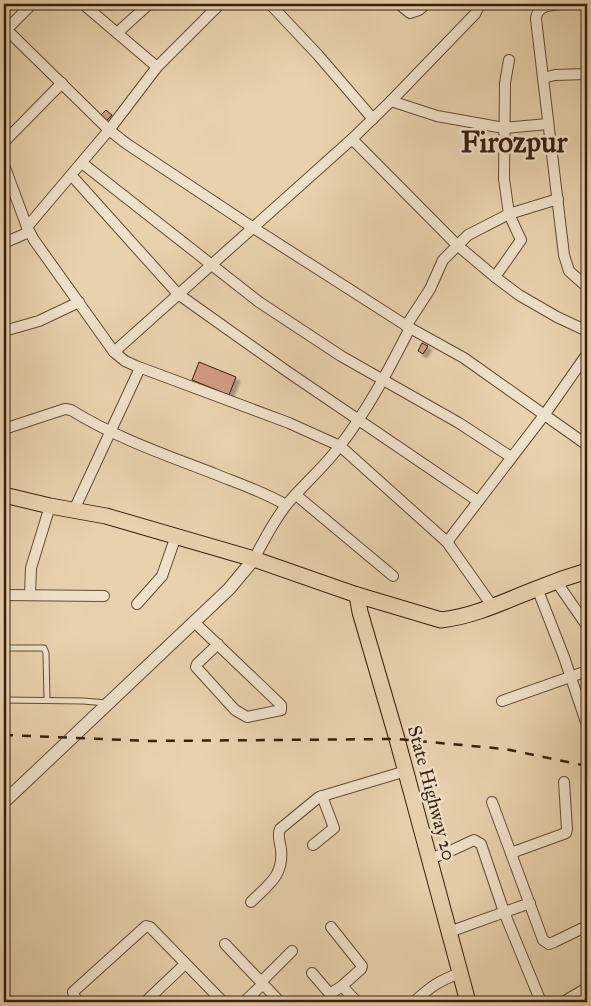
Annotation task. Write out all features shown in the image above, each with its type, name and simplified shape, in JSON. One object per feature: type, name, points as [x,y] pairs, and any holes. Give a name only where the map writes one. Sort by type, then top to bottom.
[{"type":"main road","points":[[4,495],[106,516],[176,536],[254,559],[357,595],[441,620],[493,607],[537,588],[587,570]]},
{"type":"main road","name":"State Highway 20","points":[[357,595],[360,612],[406,771],[468,1002]]},
{"type":"street","points":[[32,4],[5,29],[109,130],[252,227],[408,327],[464,358],[587,445]]},
{"type":"street","points":[[117,33],[149,4]]},
{"type":"street","points":[[4,243],[28,230],[157,67],[220,4]]},
{"type":"street","points":[[270,4],[318,55],[373,119]]},
{"type":"street","points":[[399,4],[410,13],[419,10],[426,4]]},
{"type":"street","points":[[114,352],[352,139],[475,14],[480,4]]},
{"type":"street","points":[[530,4],[537,12]]},
{"type":"street","points":[[559,4],[542,8],[537,12],[536,19],[566,262],[570,271],[587,287]]},
{"type":"street","points":[[90,6],[117,33],[157,67]]},
{"type":"street","points":[[495,277],[520,240],[508,214],[504,179],[504,83],[509,60]]},
{"type":"street","points":[[543,78],[554,75],[587,74]]},
{"type":"street","points":[[4,142],[62,83]]},
{"type":"street","points":[[391,101],[437,116],[504,128],[548,124]]},
{"type":"street","points":[[352,139],[458,245],[495,277],[543,309],[587,331]]},
{"type":"street","points":[[82,163],[259,302],[341,356],[459,423],[511,457]]},
{"type":"street","points":[[4,165],[28,230],[114,352],[125,361],[140,368],[289,423],[340,446],[447,542],[493,607]]},
{"type":"street","points":[[72,176],[178,294],[358,420],[478,500]]},
{"type":"street","points":[[4,802],[229,589],[254,559],[265,537],[286,505],[340,446],[384,380],[408,327],[443,260],[474,231],[508,214],[558,199]]},
{"type":"street","points":[[4,332],[39,321],[79,302]]},
{"type":"street","points":[[447,542],[545,414],[587,354]]},
{"type":"street","points":[[74,510],[140,368]]},
{"type":"street","points":[[4,429],[68,409],[110,432],[170,458],[264,492],[286,505]]},
{"type":"street","points":[[296,494],[393,576]]},
{"type":"street","points":[[30,595],[31,568],[50,506]]},
{"type":"street","points":[[137,604],[160,579],[176,536]]},
{"type":"street","points":[[556,581],[586,621]]},
{"type":"street","points":[[537,588],[587,725]]},
{"type":"street","points":[[4,595],[104,596]]},
{"type":"street","points":[[194,622],[218,644],[281,705],[281,710],[247,717],[235,710],[196,668],[197,664],[218,644]]},
{"type":"street","points":[[502,701],[587,671]]},
{"type":"street","points":[[251,902],[276,878],[280,871],[281,850],[279,830],[314,800],[406,771]]},
{"type":"street","points":[[510,853],[566,833],[564,782]]},
{"type":"street","points":[[313,845],[334,828],[322,796]]},
{"type":"street","points":[[492,802],[545,943],[554,942],[587,926]]},
{"type":"street","points":[[429,859],[474,840],[479,842],[504,912],[541,1002]]},
{"type":"street","points":[[449,932],[530,903]]},
{"type":"street","points":[[79,1002],[73,994],[74,992],[145,927],[150,927],[223,1002]]},
{"type":"street","points":[[312,973],[330,994],[361,969],[362,966],[331,927]]},
{"type":"street","points":[[225,944],[280,1002]]},
{"type":"street","points":[[244,1002],[292,950]]},
{"type":"street","points":[[145,1002],[186,964]]},
{"type":"street","points":[[414,1002],[429,987],[460,973]]},
{"type":"street","points":[[342,986],[357,1002]]},
{"type":"street","points":[[563,1002],[587,988]]},
{"type":"lane","points":[[4,648],[44,648],[46,653],[47,700]]},
{"type":"lane","points":[[4,700],[108,703]]},
{"type":"building","points":[[106,110],[112,115],[106,121],[100,116]]},
{"type":"building","points":[[422,343],[428,346],[423,354],[418,351]]},
{"type":"building","points":[[199,362],[236,377],[229,395],[192,380]]},
{"type":"railway","points":[[4,735],[149,741],[397,739],[505,749],[587,766]]},
{"type":"district","name":"Firozpur","points":[[514,142]]}]
